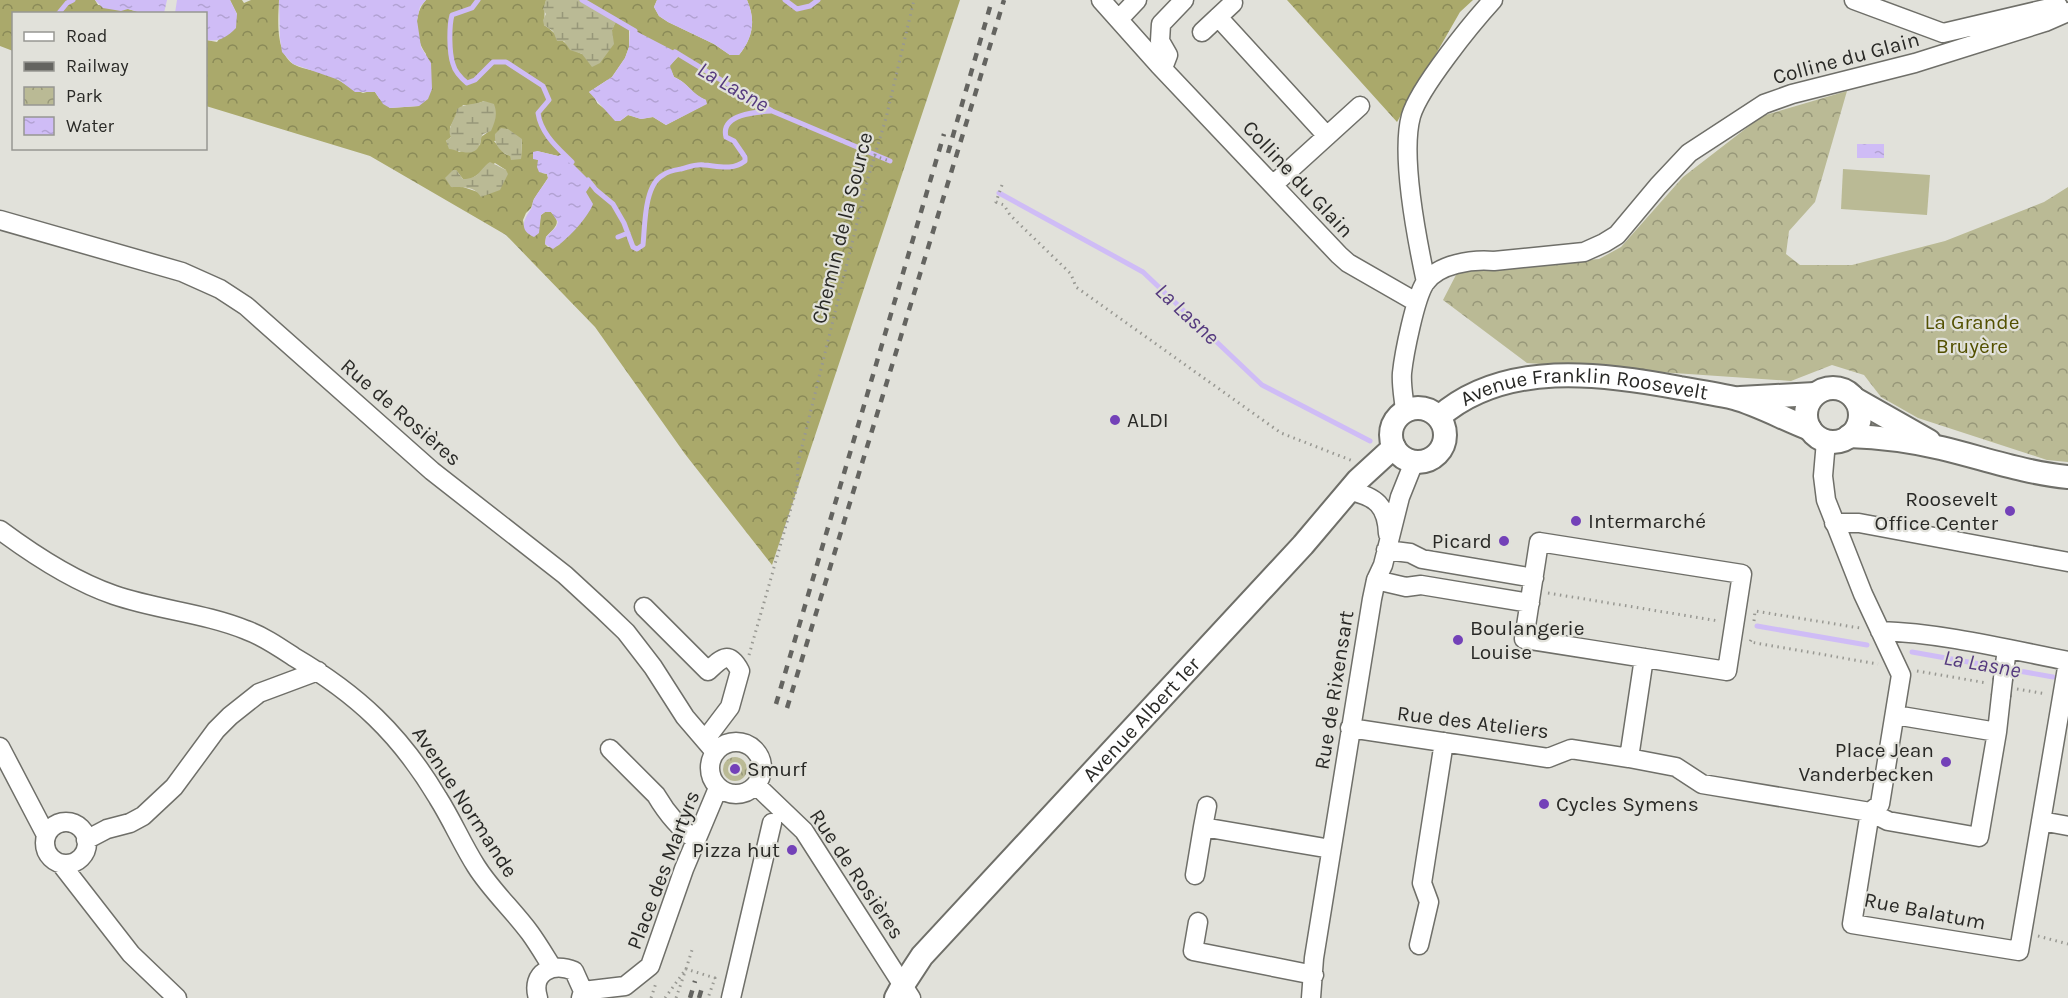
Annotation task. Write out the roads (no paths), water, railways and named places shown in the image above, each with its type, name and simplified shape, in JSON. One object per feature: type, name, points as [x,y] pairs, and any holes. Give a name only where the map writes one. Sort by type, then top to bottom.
[{"type":"main road","name":"Avenue Franklin Roosevelt","points":[[1439,417],[1447,409],[1481,391],[1518,379],[1586,375],[1654,383],[1736,399],[1818,435]]},
{"type":"main road","points":[[1941,448],[1855,399],[1847,391],[1836,387],[1825,388],[1815,394],[1808,404],[1806,417],[1818,435],[1834,442],[1849,436],[1874,437],[1941,448],[1998,463],[2068,477]]},
{"type":"main road","name":"Avenue Franklin Roosevelt","points":[[1736,399],[1815,394]]},
{"type":"main road","points":[[1849,436],[1858,425],[1860,412],[1855,399]]},
{"type":"main road","points":[[1423,408],[1439,417],[1445,428],[1445,442],[1433,459],[1414,462],[1399,454],[1391,437],[1392,426],[1397,417],[1405,411],[1423,408]]},
{"type":"main road","name":"Avenue Albert 1er","points":[[903,993],[922,956],[1295,554],[1372,466],[1394,447]]},
{"type":"street","name":"Colline du Glain","points":[[1101,0],[1333,249],[1348,263],[1416,302]]},
{"type":"street","points":[[1119,19],[1137,0]]},
{"type":"street","points":[[1163,68],[1168,55],[1160,40],[1161,24],[1184,0]]},
{"type":"street","points":[[1405,411],[1402,375],[1416,302],[1425,282],[1407,149],[1411,117],[1417,100],[1476,17],[1493,0]]},
{"type":"street","points":[[1854,0],[1944,33],[2068,3]]},
{"type":"street","points":[[1202,32],[1233,3]]},
{"type":"street","name":"Colline du Glain","points":[[1425,282],[1455,264],[1584,252],[1617,235],[1689,153],[1764,104],[1800,92],[1915,63],[2044,22],[2068,12]]},
{"type":"street","points":[[1218,17],[1327,136]]},
{"type":"street","points":[[1273,185],[1360,106]]},
{"type":"street","name":"Rue de Rosières","points":[[0,220],[182,272],[220,289],[246,306],[432,471],[566,575],[611,617],[626,632],[653,667],[685,717],[710,746]]},
{"type":"street","name":"Rue Balatum","points":[[1818,435],[1826,500],[1880,631],[1901,675],[1880,804],[1870,812],[1852,924],[2019,951],[2068,662]]},
{"type":"street","name":"Rue de Rixensart","points":[[1314,989],[1314,958],[1376,580],[1383,565],[1400,497],[1414,462]]},
{"type":"street","name":"Rue de Rixensart","points":[[1349,491],[1365,494],[1377,502],[1387,519],[1387,545]]},
{"type":"street","points":[[1834,523],[1859,523],[2068,562]]},
{"type":"street","name":"Avenue Normande","points":[[0,530],[29,552],[76,578],[114,595],[190,612],[246,630],[344,688],[390,731],[439,798],[477,868],[530,933],[552,967]]},
{"type":"street","points":[[1539,542],[1742,574],[1727,671],[1524,639],[1532,591],[1539,542]]},
{"type":"street","points":[[1387,545],[1422,559],[1532,591]]},
{"type":"street","points":[[1376,580],[1406,587],[1421,585],[1532,591]]},
{"type":"street","points":[[644,607],[708,671],[721,658],[726,657],[732,659],[740,671],[730,707],[710,746],[710,774],[718,788],[726,793],[745,792],[756,785],[762,772],[760,758],[752,747],[739,742],[710,746]]},
{"type":"street","points":[[1880,631],[2007,649],[2068,662]]},
{"type":"street","points":[[1870,812],[1888,821],[1979,837],[1997,732],[2007,649]]},
{"type":"street","points":[[1629,758],[1644,658]]},
{"type":"street","points":[[83,834],[130,823],[143,816],[174,787],[216,730],[230,716],[259,693],[318,671]]},
{"type":"street","points":[[1894,715],[1997,732]]},
{"type":"street","name":"Rue des Ateliers","points":[[1350,728],[1548,758],[1572,749],[1629,758],[1676,767],[1702,784],[1870,812]]},
{"type":"street","points":[[1419,945],[1429,902],[1422,883],[1444,742]]},
{"type":"street","points":[[0,747],[7,776],[34,810],[46,836]]},
{"type":"street","points":[[610,749],[656,795],[683,829],[696,840]]},
{"type":"street","name":"Rue de Rosières","points":[[756,785],[804,831],[903,993]]},
{"type":"street","name":"Place des Martyrs","points":[[552,967],[564,967],[574,971],[582,995],[625,986],[650,966],[684,869],[718,788]]},
{"type":"street","points":[[1195,875],[1207,806]]},
{"type":"street","points":[[34,810],[61,823],[74,824],[83,834],[85,852],[69,862],[55,861],[47,853],[46,836],[55,825],[61,823]]},
{"type":"street","points":[[2041,821],[2068,826]]},
{"type":"street","points":[[731,998],[772,823]]},
{"type":"street","points":[[1203,827],[1331,849]]},
{"type":"street","points":[[69,862],[90,904],[131,954],[177,998]]},
{"type":"street","points":[[1197,922],[1193,951],[1314,989]]},
{"type":"street","points":[[538,998],[537,984],[542,974],[552,967]]},
{"type":"water","points":[[95,0],[167,0],[164,12],[138,12],[128,9],[121,11],[103,8]]},
{"type":"water","points":[[177,0],[230,0],[237,14],[236,28],[222,38],[207,40],[207,12],[175,12]]},
{"type":"water","points":[[279,0],[426,0],[420,7],[417,20],[421,47],[431,63],[432,89],[428,99],[419,106],[390,108],[383,104],[375,92],[355,92],[339,80],[293,64],[282,52]]},
{"type":"water","points":[[657,0],[747,0],[752,15],[752,29],[744,49],[739,55],[730,55],[714,44],[668,22],[659,16],[654,7]]},
{"type":"water","points":[[630,28],[680,54],[670,66],[674,77],[706,100],[707,104],[666,125],[653,117],[641,119],[628,115],[620,121],[615,121],[589,92],[612,77],[625,58],[629,47]]},
{"type":"water","points":[[1857,144],[1884,144],[1884,158],[1857,158]]},
{"type":"water","points":[[533,152],[558,156],[563,154],[592,183],[586,192],[593,204],[590,210],[576,229],[553,249],[545,244],[546,237],[558,222],[551,212],[541,215],[539,233],[534,237],[524,228],[533,200],[548,178],[547,174],[539,172],[538,160],[533,159]]},
{"type":"waterway","points":[[60,12],[73,0]]},
{"type":"waterway","points":[[478,0],[472,8],[452,15],[450,47],[455,70],[467,83],[475,80],[493,62],[506,62],[543,86],[549,100],[538,113],[540,121],[551,140],[572,162]]},
{"type":"waterway","name":"La Lasne","points":[[582,0],[635,31]]},
{"type":"waterway","points":[[785,0],[797,9],[810,6],[818,0]]},
{"type":"waterway","name":"La Lasne","points":[[675,52],[772,111],[890,161]]},
{"type":"waterway","points":[[588,180],[613,204],[624,223],[633,247],[637,249],[643,245],[649,197],[657,180],[669,172],[695,165],[725,167],[740,164],[745,161],[745,157],[734,141],[726,137],[729,123],[741,116],[772,111]]},
{"type":"waterway","name":"La Lasne","points":[[999,193],[1143,272],[1262,385],[1370,441]]},
{"type":"waterway","points":[[618,237],[628,233]]},
{"type":"waterway","name":"La Lasne","points":[[1757,626],[1867,645]]},
{"type":"waterway","name":"La Lasne","points":[[1912,652],[2053,677]]},
{"type":"railway","points":[[948,153],[992,0]]},
{"type":"railway","points":[[787,708],[1004,0]]},
{"type":"railway","points":[[776,704],[944,134]]},
{"type":"railway","points":[[690,998],[695,981]]},
{"type":"railway","points":[[699,998],[703,984]]},
{"type":"place","name":"ALDI","points":[[1115,420]]},
{"type":"place","name":"Roosevelt Office Center","points":[[2010,511]]},
{"type":"place","name":"Intermarché","points":[[1576,521]]},
{"type":"place","name":"Picard","points":[[1504,541]]},
{"type":"place","name":"Boulangerie Louise","points":[[1458,640]]},
{"type":"place","name":"Place Jean Vanderbecken","points":[[1946,762]]},
{"type":"place","name":"Smurf","points":[[735,769]]},
{"type":"place","name":"Cycles Symens","points":[[1544,804]]},
{"type":"place","name":"Pizza hut","points":[[792,850]]},
{"type":"park label","name":"La Grande Bruyère","points":[[1972,334]]}]
